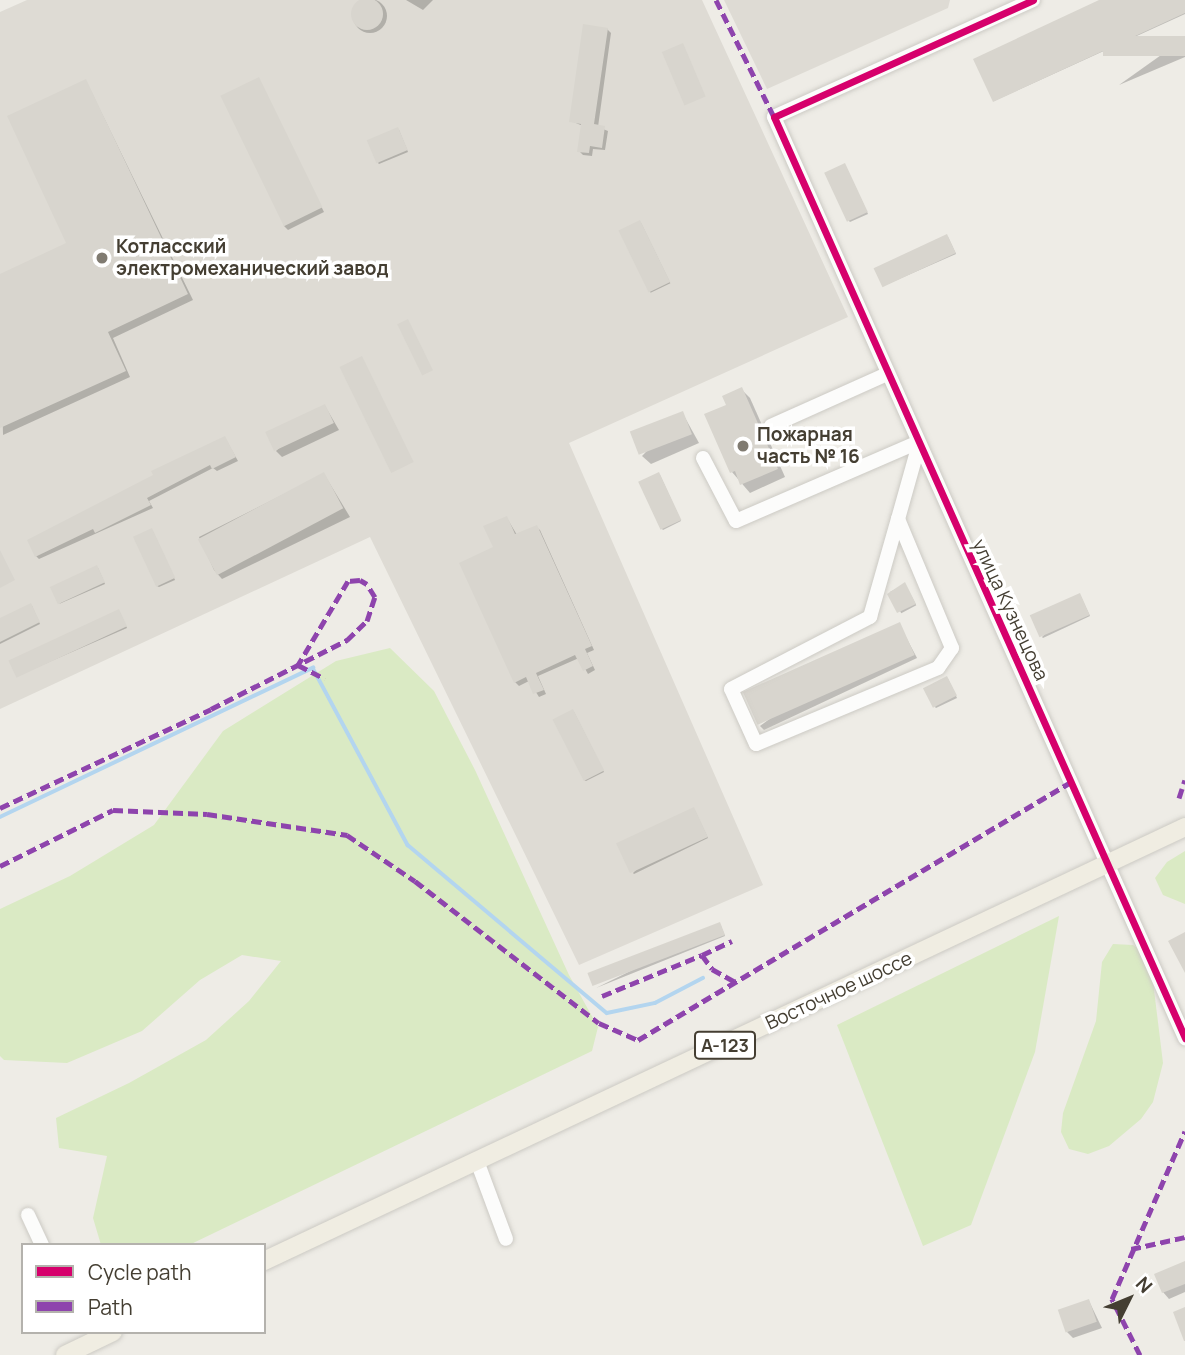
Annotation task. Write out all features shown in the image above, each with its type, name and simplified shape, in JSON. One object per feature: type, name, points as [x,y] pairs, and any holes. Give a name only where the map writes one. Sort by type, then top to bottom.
[{"type":"main road","name":"Восточное шоссе","points":[[266,1260],[1185,827]]},
{"type":"main road","points":[[65,1355],[86,1338],[104,1334]]},
{"type":"street","name":"улица Кузнецова","points":[[1033,0],[774,117],[885,376],[1185,1038]]},
{"type":"street","points":[[771,426],[885,376]]},
{"type":"street","points":[[704,458],[736,521],[917,445]]},
{"type":"street","points":[[898,519],[952,648],[938,668],[756,744],[731,689],[870,617],[917,445]]},
{"type":"street","points":[[477,1161],[506,1239]]},
{"type":"street","points":[[27,1215],[41,1243]]},
{"type":"shaded area","points":[[27,0],[702,0],[848,317],[569,443],[763,885],[579,965],[370,537],[0,709],[0,12]]},
{"type":"shaded area","points":[[724,0],[950,0],[948,8],[767,89]]},
{"type":"green space","points":[[390,648],[434,691],[475,770],[569,975],[598,1027],[592,1051],[193,1243],[100,1243],[93,1218],[107,1156],[59,1148],[56,1118],[129,1083],[206,1040],[249,1001],[281,961],[242,955],[200,980],[142,1031],[67,1063],[4,1060],[0,1056],[0,909],[70,876],[154,825],[223,731],[336,661]]},
{"type":"green space","points":[[1185,851],[1185,904],[1163,895],[1155,878],[1167,862]]},
{"type":"green space","points":[[1059,916],[1035,1052],[971,1225],[923,1246],[837,1025]]},
{"type":"green space","points":[[1113,944],[1133,945],[1150,957],[1163,1063],[1153,1102],[1141,1119],[1109,1146],[1088,1154],[1069,1149],[1061,1132],[1063,1113],[1096,1021],[1102,962]]},
{"type":"building","points":[[373,-1],[379,2],[382,8],[379,26],[367,30],[355,26],[351,14],[355,2]]},
{"type":"building","points":[[1099,0],[1185,0],[1185,13],[993,102],[973,59]]},
{"type":"building","points":[[583,24],[608,28],[594,124],[605,126],[602,148],[590,146],[589,153],[577,152],[581,124],[569,122]]},
{"type":"building","points":[[1103,36],[1185,36],[1185,56],[1103,56]]},
{"type":"building","points":[[683,43],[706,96],[684,105],[662,52]]},
{"type":"building","points":[[259,77],[323,207],[284,226],[220,96]]},
{"type":"building","name":"Котласский электромеханический завод","points":[[86,79],[188,294],[108,332],[126,371],[0,428],[0,274],[66,243],[7,116]]},
{"type":"building","points":[[398,127],[408,150],[376,163],[367,140]]},
{"type":"building","points":[[845,163],[868,212],[847,222],[824,173]]},
{"type":"building","points":[[640,220],[670,282],[649,293],[618,231]]},
{"type":"building","points":[[947,234],[956,253],[882,287],[874,268]]},
{"type":"building","points":[[408,319],[433,370],[422,375],[397,324]]},
{"type":"building","points":[[362,356],[414,462],[391,473],[340,367]]},
{"type":"building","name":"Пожарная часть № 16","points":[[742,387],[778,469],[740,485],[735,471],[730,473],[704,414],[726,405],[722,396]]},
{"type":"building","points":[[325,404],[334,423],[274,451],[265,432]]},
{"type":"building","points":[[683,411],[692,434],[639,455],[630,431]]},
{"type":"building","points":[[225,436],[236,457],[212,469],[210,465],[147,498],[151,505],[95,533],[93,529],[35,557],[27,540],[153,475],[151,471]]},
{"type":"building","points":[[324,472],[343,508],[217,575],[198,539]]},
{"type":"building","points":[[659,472],[681,520],[661,530],[638,482]]},
{"type":"building","points":[[507,516],[515,534],[537,525],[592,646],[585,649],[593,666],[583,671],[575,655],[536,673],[544,690],[533,694],[526,677],[514,683],[459,563],[493,547],[483,526]]},
{"type":"building","points":[[152,528],[175,578],[156,587],[133,537]]},
{"type":"building","points":[[0,550],[15,580],[0,588]]},
{"type":"building","points":[[97,565],[105,582],[58,604],[50,587]]},
{"type":"building","points":[[905,582],[916,604],[897,613],[887,594]]},
{"type":"building","points":[[1080,593],[1090,615],[1040,637],[1030,615]]},
{"type":"building","points":[[31,603],[40,622],[0,642],[0,618]]},
{"type":"building","points":[[119,609],[127,626],[16,678],[8,661]]},
{"type":"building","points":[[900,622],[915,655],[758,725],[743,692]]},
{"type":"building","points":[[947,676],[957,696],[933,708],[923,688]]},
{"type":"building","points":[[573,709],[604,770],[584,781],[553,719]]},
{"type":"building","points":[[694,807],[708,837],[630,873],[616,843]]},
{"type":"building","points":[[720,922],[725,935],[592,986],[587,973]]},
{"type":"building","points":[[1185,932],[1185,973],[1168,941]]},
{"type":"building","points":[[1185,1261],[1185,1284],[1162,1293],[1154,1274]]},
{"type":"building","points":[[1089,1299],[1097,1322],[1066,1332],[1058,1310]]},
{"type":"building","points":[[1185,1307],[1185,1341],[1184,1341],[1173,1312]]},
{"type":"waterway","points":[[0,817],[313,668],[408,845],[607,1013],[655,1003],[703,978]]},
{"type":"marked path","points":[[716,0],[774,117]]},
{"type":"marked path","points":[[0,808],[211,709],[347,640],[367,621],[375,597],[367,584],[360,580],[348,581],[298,665]]},
{"type":"marked path","points":[[298,665],[325,679]]},
{"type":"marked path","points":[[1179,798],[1185,780]]},
{"type":"marked path","points":[[0,866],[113,810],[207,814],[347,835],[415,881],[599,1023],[638,1040],[1071,782]]},
{"type":"marked path","points":[[702,955],[732,941]]},
{"type":"marked path","points":[[602,996],[702,955],[712,969],[735,982]]},
{"type":"marked path","points":[[1140,1355],[1112,1299],[1185,1131]]},
{"type":"marked path","points":[[1131,1249],[1185,1237]]},
{"type":"cycle path","points":[[1033,0],[774,117],[1185,1038]]},
{"type":"place","name":"Котласский электромеханический завод","points":[[102,258]]},
{"type":"place","name":"Пожарная часть № 16","points":[[743,446]]}]
